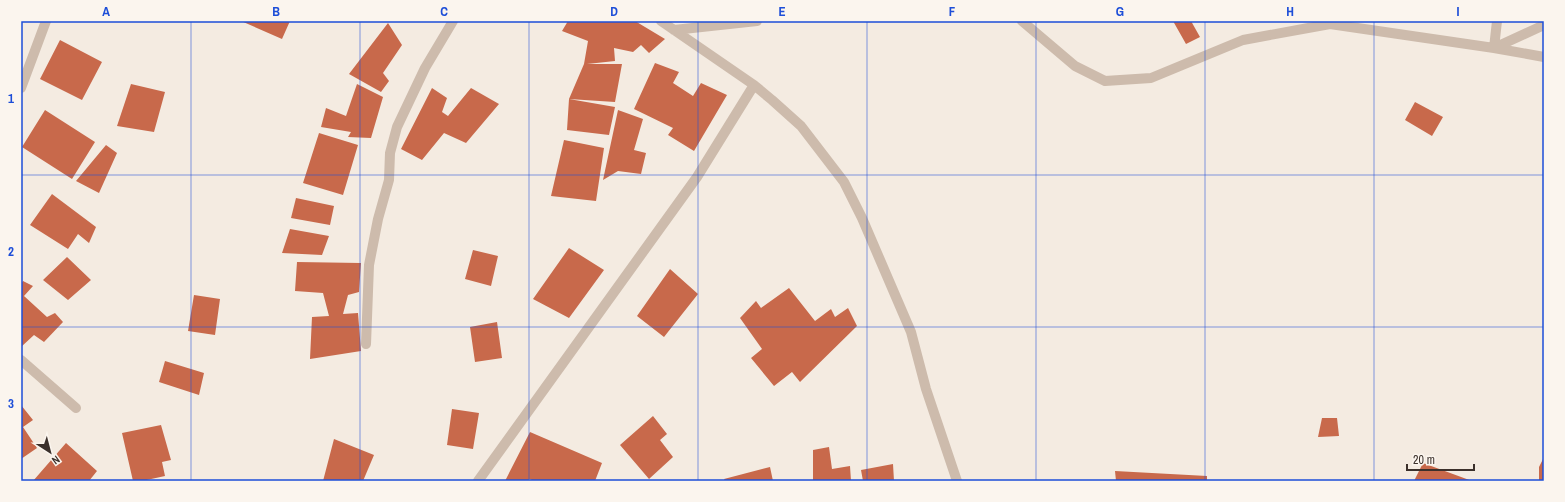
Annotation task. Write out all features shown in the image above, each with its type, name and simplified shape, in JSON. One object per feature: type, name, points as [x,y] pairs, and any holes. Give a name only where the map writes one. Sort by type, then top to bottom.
[{"type":"street","points":[[21,88],[46,21]]},
{"type":"street","points":[[366,344],[369,265],[378,219],[389,180],[390,153],[396,127],[426,68],[453,21]]},
{"type":"street","points":[[661,21],[754,85],[801,126],[844,182],[862,218],[911,332],[926,389],[957,481]]},
{"type":"street","points":[[674,30],[757,21]]},
{"type":"street","points":[[1022,21],[1075,66],[1105,81],[1150,78],[1243,40],[1330,24],[1494,48],[1544,58]]},
{"type":"street","points":[[1494,48],[1497,21]]},
{"type":"street","points":[[1494,48],[1544,25]]},
{"type":"street","points":[[478,481],[697,177],[754,85]]},
{"type":"street","points":[[21,360],[76,408]]},
{"type":"building","points":[[241,21],[290,21],[282,39]]},
{"type":"building","points":[[568,21],[635,21],[665,39],[649,53],[641,45],[633,52],[614,48],[615,61],[587,64],[622,64],[615,102],[569,99],[584,64],[588,41],[562,31]]},
{"type":"building","points":[[1173,21],[1191,21],[1200,37],[1186,44]]},
{"type":"building","points":[[388,23],[402,45],[383,73],[389,81],[381,92],[349,74]]},
{"type":"building","points":[[60,40],[102,62],[82,100],[40,79]]},
{"type":"building","points":[[655,63],[679,72],[673,83],[693,96],[701,83],[727,95],[694,151],[668,135],[673,128],[634,109]]},
{"type":"building","points":[[131,84],[165,92],[154,132],[117,126]]},
{"type":"building","points":[[357,84],[383,97],[371,138],[348,137],[351,132],[321,127],[326,108],[346,116]]},
{"type":"building","points":[[432,88],[447,98],[442,112],[448,116],[471,88],[499,104],[466,143],[444,133],[422,160],[401,149]]},
{"type":"building","points":[[569,99],[615,107],[609,135],[567,130]]},
{"type":"building","points":[[1415,102],[1443,117],[1432,136],[1405,120]]},
{"type":"building","points":[[45,110],[95,142],[72,179],[22,147]]},
{"type":"building","points":[[618,110],[643,119],[634,150],[646,153],[641,174],[618,171],[603,180]]},
{"type":"building","points":[[319,133],[358,145],[343,195],[303,183]]},
{"type":"building","points":[[564,140],[604,148],[596,201],[551,196]]},
{"type":"building","points":[[106,145],[117,153],[99,193],[76,181]]},
{"type":"building","points":[[52,194],[96,227],[89,243],[78,234],[68,249],[30,225]]},
{"type":"building","points":[[296,198],[334,206],[330,225],[291,218]]},
{"type":"building","points":[[290,229],[329,236],[322,255],[282,253]]},
{"type":"building","points":[[569,248],[604,270],[569,318],[533,299]]},
{"type":"building","points":[[473,250],[498,256],[491,286],[465,279]]},
{"type":"building","points":[[67,257],[91,280],[68,300],[43,280]]},
{"type":"building","points":[[297,262],[361,263],[359,292],[348,295],[343,314],[358,313],[361,351],[310,359],[312,317],[329,316],[323,293],[295,291]]},
{"type":"building","points":[[670,269],[698,294],[664,337],[637,316]]},
{"type":"building","points":[[23,281],[33,286],[24,296],[47,317],[55,313],[63,322],[44,342],[34,335],[21,347],[21,284]]},
{"type":"building","points":[[789,288],[815,321],[831,309],[835,317],[848,308],[857,326],[800,382],[792,372],[774,386],[751,358],[762,349],[740,318],[756,301],[761,308]]},
{"type":"building","points":[[194,295],[220,299],[215,335],[188,331]]},
{"type":"building","points":[[497,322],[502,358],[475,362],[470,327]]},
{"type":"building","points":[[165,361],[204,373],[199,395],[159,382]]},
{"type":"building","points":[[21,405],[33,420],[23,427],[37,448],[21,459]]},
{"type":"building","points":[[452,409],[479,413],[473,449],[447,445]]},
{"type":"building","points":[[653,416],[667,434],[660,440],[673,457],[649,479],[620,445]]},
{"type":"building","points":[[1322,418],[1337,418],[1339,436],[1318,437]]},
{"type":"building","points":[[161,425],[171,460],[162,462],[165,476],[142,481],[133,481],[122,433]]},
{"type":"building","points":[[530,432],[602,463],[595,481],[535,481],[529,479],[528,481],[505,481]]},
{"type":"building","points":[[334,439],[374,455],[363,481],[323,481]]},
{"type":"building","points":[[66,443],[97,471],[89,481],[33,481]]},
{"type":"building","points":[[829,447],[832,469],[850,466],[851,481],[813,481],[813,450]]},
{"type":"building","points":[[1544,457],[1544,481],[1539,481],[1539,467]]},
{"type":"building","points":[[1423,463],[1472,481],[1414,481]]},
{"type":"building","points":[[893,464],[894,481],[863,481],[861,470]]},
{"type":"building","points":[[770,467],[773,481],[725,481],[724,479]]},
{"type":"building","points":[[1115,471],[1207,476],[1207,481],[1116,481]]}]
